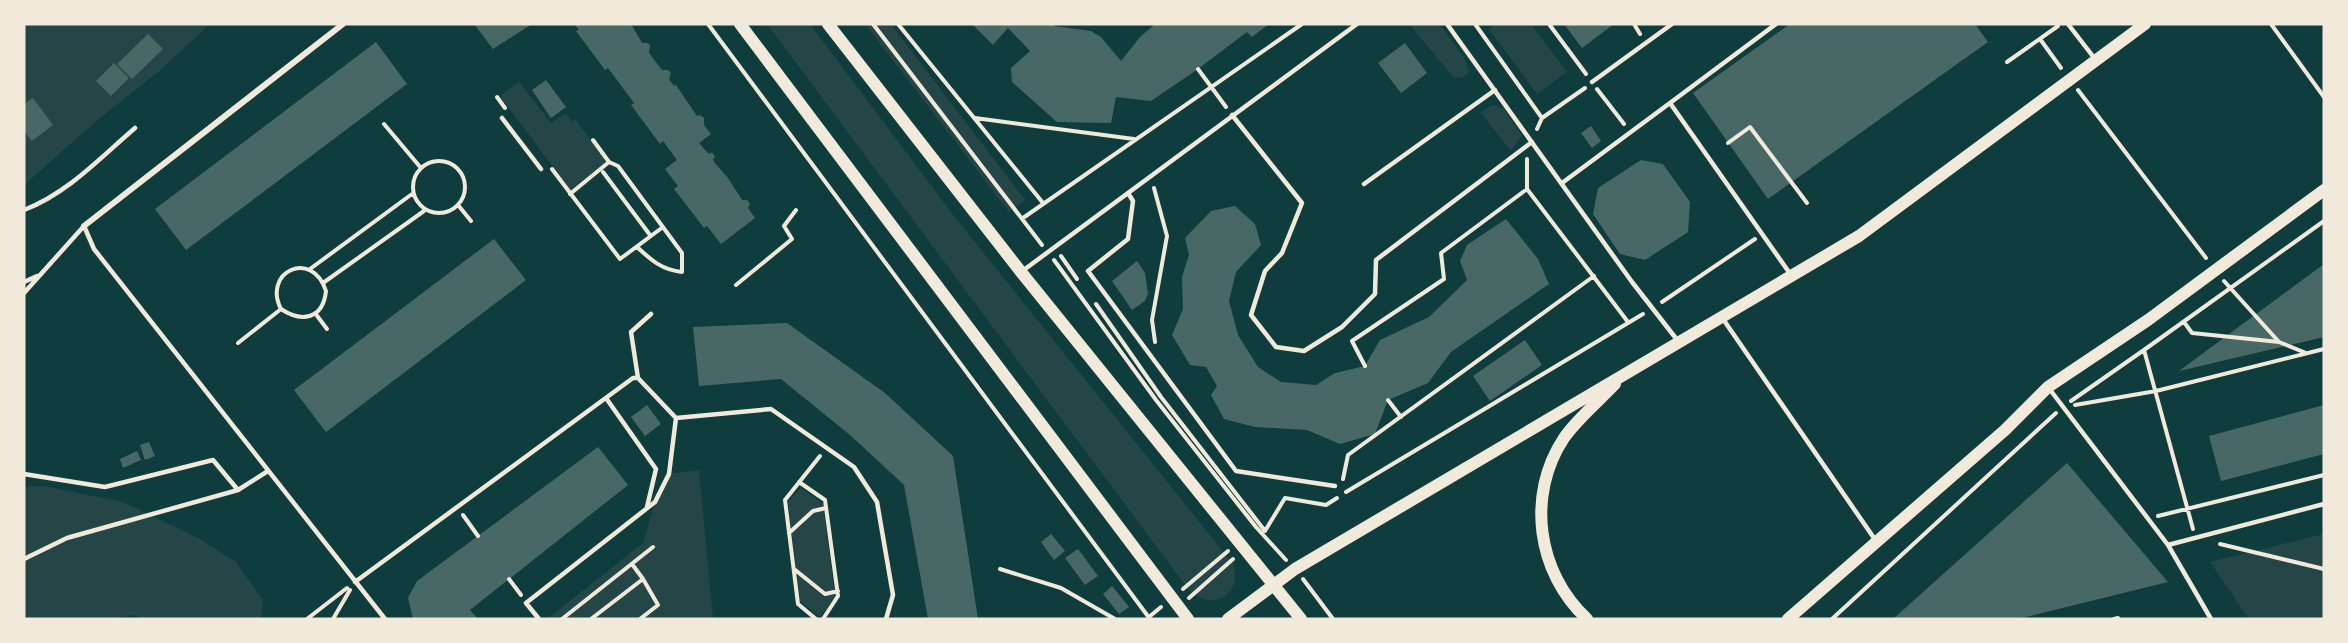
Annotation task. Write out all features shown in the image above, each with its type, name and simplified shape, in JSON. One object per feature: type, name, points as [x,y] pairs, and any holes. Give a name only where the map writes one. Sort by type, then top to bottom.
[{"type":"main road","points":[[740,24],[1188,619]]},
{"type":"main road","points":[[828,24],[1021,272],[1301,619]]},
{"type":"main road","points":[[1228,619],[1295,569],[1859,236],[2145,24]]},
{"type":"main road","points":[[1788,618],[2005,430],[2048,387],[2148,320],[2324,190]]},
{"type":"main road","points":[[1587,619],[1562,586],[1545,550],[1540,512],[1546,473],[1564,437],[1626,372]]},
{"type":"street","points":[[84,226],[343,24]]},
{"type":"lane","points":[[1021,272],[1357,24]]},
{"type":"lane","points":[[1447,24],[1678,341]]},
{"type":"lane","points":[[1592,82],[1672,24]]},
{"type":"lane","points":[[1562,183],[1776,24]]},
{"type":"lane","points":[[2068,24],[2095,59]]},
{"type":"lane","points":[[1364,183],[1495,90]]},
{"type":"lane","points":[[1670,103],[1792,277]]},
{"type":"lane","points":[[1232,115],[1302,203],[1282,253],[1265,271],[1251,315],[1276,347],[1304,351],[1342,327],[1375,294],[1376,260],[1532,142]]},
{"type":"lane","points":[[502,118],[541,169]]},
{"type":"lane","points":[[24,210],[46,201],[73,183],[135,128]]},
{"type":"lane","points":[[1128,193],[1133,201],[1128,239],[1088,271],[1236,471],[1335,486]]},
{"type":"lane","points":[[24,293],[84,226],[94,249],[385,619]]},
{"type":"lane","points":[[24,282],[39,275]]},
{"type":"lane","points":[[651,314],[631,332],[638,378],[676,418]]},
{"type":"lane","points":[[1722,316],[1876,541]]},
{"type":"lane","points":[[355,582],[633,378],[638,378]]},
{"type":"lane","points":[[2048,387],[2168,545],[2211,619]]},
{"type":"lane","points":[[606,398],[657,469],[647,508]]},
{"type":"lane","points":[[676,418],[771,409],[854,467],[877,502],[893,595],[886,619]]},
{"type":"lane","points":[[539,619],[526,603],[655,502],[669,474],[676,418]]},
{"type":"lane","points":[[24,474],[105,487],[213,460],[238,490]]},
{"type":"lane","points":[[24,559],[67,538],[238,490],[267,471]]},
{"type":"lane","points":[[2168,545],[2324,504]]},
{"type":"path","points":[[708,24],[1150,618],[1176,602],[1242,545],[1256,528]]},
{"type":"path","points":[[873,24],[1023,218],[1156,400],[1256,528],[1295,569],[1333,619]]},
{"type":"path","points":[[898,24],[1043,203]]},
{"type":"path","points":[[1023,218],[1302,24]]},
{"type":"path","points":[[1475,24],[1542,118]]},
{"type":"path","points":[[2007,62],[2061,24]]},
{"type":"path","points":[[2271,24],[2324,97]]},
{"type":"path","points":[[2040,39],[2215,270],[2279,342]]},
{"type":"path","points":[[1198,69],[1232,115]]},
{"type":"path","points":[[497,97],[508,111]]},
{"type":"path","points":[[974,118],[1135,139]]},
{"type":"path","points":[[384,124],[421,168]]},
{"type":"path","points":[[1728,143],[1750,127],[1807,203]]},
{"type":"path","points":[[593,140],[609,162],[618,166],[682,253],[682,272],[658,265],[637,246]]},
{"type":"path","points":[[440,160],[450,162],[458,169],[465,180],[465,187],[464,197],[458,206],[445,213],[424,211],[412,194],[412,184],[421,168],[440,160]]},
{"type":"path","points":[[570,194],[609,162]]},
{"type":"path","points":[[550,166],[620,259],[663,227]]},
{"type":"path","points":[[603,172],[651,235]]},
{"type":"path","points":[[1133,201],[1162,181]]},
{"type":"path","points":[[1153,187],[1167,236],[1152,320],[1161,397]]},
{"type":"path","points":[[1365,366],[1352,341],[1444,279],[1441,253],[1527,189]]},
{"type":"path","points":[[310,269],[323,283],[326,291],[325,300],[315,313],[302,318],[292,316],[281,309],[276,301],[276,293],[282,278],[294,268],[310,269],[412,194]]},
{"type":"path","points":[[458,206],[471,221]]},
{"type":"path","points":[[736,285],[792,239],[784,226],[796,210]]},
{"type":"path","points":[[323,283],[424,211]]},
{"type":"path","points":[[1832,619],[2062,407],[2324,221]]},
{"type":"path","points":[[1094,302],[1161,397],[1265,531],[1285,498],[1326,505],[1653,308],[1763,234]]},
{"type":"path","points":[[1054,260],[1069,248]]},
{"type":"path","points":[[1060,255],[1080,283]]},
{"type":"path","points":[[1339,496],[1348,455],[1594,276]]},
{"type":"path","points":[[238,343],[281,309]]},
{"type":"path","points":[[315,313],[327,329]]},
{"type":"path","points":[[2184,322],[2192,333],[2279,342],[2306,353]]},
{"type":"path","points":[[2062,407],[2156,391],[2324,349]]},
{"type":"path","points":[[2144,350],[2195,537],[2324,569]]},
{"type":"path","points":[[1156,400],[1161,397]]},
{"type":"path","points":[[1388,400],[1401,417]]},
{"type":"path","points":[[816,619],[798,604],[785,500],[826,448]]},
{"type":"path","points":[[2149,518],[2324,475]]},
{"type":"path","points":[[799,482],[825,500],[838,596],[824,619]]},
{"type":"path","points":[[457,507],[478,536]]},
{"type":"path","points":[[789,533],[813,511],[826,508]]},
{"type":"path","points":[[1176,602],[1242,545]]},
{"type":"path","points":[[562,619],[653,547]]},
{"type":"path","points":[[632,564],[658,605],[640,619]]},
{"type":"path","points":[[794,569],[825,594],[838,591]]},
{"type":"path","points":[[1000,569],[1061,588],[1115,619]]},
{"type":"path","points":[[509,579],[526,603]]},
{"type":"path","points":[[591,619],[643,579]]},
{"type":"path","points":[[307,619],[355,582]]},
{"type":"path","points":[[333,619],[355,582]]},
{"type":"shaded area","points":[[24,24],[210,24],[158,72],[100,118],[24,185]]},
{"type":"shaded area","points":[[767,24],[810,24],[954,216],[1233,564],[1234,584],[1223,597],[1207,600],[1188,589]]},
{"type":"shaded area","points":[[865,24],[891,24],[1025,200],[1009,212]]},
{"type":"shaded area","points":[[1409,24],[1440,24],[1464,58],[1469,72],[1463,77],[1454,78]]},
{"type":"shaded area","points":[[1496,24],[1531,24],[1567,72],[1537,94],[1489,29]]},
{"type":"shaded area","points":[[519,82],[551,123],[566,113],[572,122],[575,119],[603,156],[605,161],[603,164],[571,191],[500,96]]},
{"type":"shaded area","points":[[1493,105],[1503,108],[1522,135],[1511,151],[1480,112]]},
{"type":"shaded area","points":[[699,470],[713,619],[547,619],[643,543],[655,502],[669,474]]},
{"type":"shaded area","points":[[44,486],[123,502],[200,539],[236,562],[263,600],[261,619],[142,619],[136,615],[108,619],[24,619],[24,487]]},
{"type":"shaded area","points":[[801,488],[823,504],[835,596],[820,617],[800,601],[788,502]]},
{"type":"shaded area","points":[[2324,534],[2324,619],[2249,619],[2210,562]]},
{"type":"building","points":[[474,24],[532,24],[493,49]]},
{"type":"building","points":[[574,24],[631,24],[642,43],[650,45],[649,53],[662,70],[668,70],[671,73],[669,79],[674,86],[676,85],[697,116],[704,118],[704,125],[711,134],[699,143],[707,152],[710,154],[712,152],[715,157],[714,162],[742,200],[747,200],[750,204],[748,208],[755,218],[721,244],[707,226],[704,228],[674,189],[678,186],[665,169],[677,160],[663,141],[660,144],[631,105],[634,103],[608,68],[605,70],[576,31],[579,30]]},
{"type":"building","points":[[972,24],[1052,24],[1091,31],[1101,37],[1121,61],[1140,37],[1155,24],[1269,24],[1252,37],[1247,32],[1151,101],[1116,97],[1111,123],[1057,122],[1012,82],[1011,68],[1030,51],[1008,28],[993,45]]},
{"type":"building","points":[[1564,24],[1614,24],[1582,48]]},
{"type":"building","points":[[1790,24],[1975,24],[1988,42],[1768,199],[1693,93]]},
{"type":"building","points":[[148,34],[163,49],[132,79],[117,64]]},
{"type":"building","points":[[376,42],[407,84],[186,250],[155,209]]},
{"type":"building","points":[[1405,43],[1427,73],[1401,93],[1378,63]]},
{"type":"building","points":[[114,63],[129,78],[111,96],[96,81]]},
{"type":"building","points":[[546,80],[566,107],[551,118],[532,90]]},
{"type":"building","points":[[33,98],[53,125],[32,141],[24,131],[24,104]]},
{"type":"building","points":[[1591,126],[1601,141],[1592,148],[1581,133]]},
{"type":"building","points":[[1641,160],[1663,164],[1690,202],[1688,232],[1645,260],[1620,254],[1593,214],[1598,188]]},
{"type":"building","points":[[1235,206],[1255,224],[1261,245],[1236,272],[1229,301],[1238,335],[1258,367],[1281,382],[1316,385],[1335,373],[1365,366],[1380,340],[1429,317],[1467,280],[1460,261],[1467,245],[1506,219],[1538,259],[1549,284],[1451,352],[1428,383],[1388,400],[1375,434],[1340,444],[1307,430],[1255,427],[1224,419],[1211,395],[1217,386],[1206,367],[1190,365],[1172,335],[1183,309],[1182,277],[1189,255],[1185,238],[1211,211]]},
{"type":"building","points":[[494,239],[526,280],[326,432],[294,390]]},
{"type":"building","points":[[1137,261],[1145,273],[1148,294],[1145,301],[1132,310],[1112,281]]},
{"type":"building","points":[[2324,264],[2324,337],[2179,371]]},
{"type":"building","points":[[787,323],[885,393],[953,456],[978,619],[928,619],[904,485],[850,435],[781,379],[699,386],[693,327]]},
{"type":"building","points":[[1525,340],[1542,365],[1490,401],[1473,376]]},
{"type":"building","points":[[647,405],[661,424],[645,436],[631,417]]},
{"type":"building","points":[[2324,405],[2324,454],[2221,481],[2209,436]]},
{"type":"building","points":[[149,442],[155,456],[145,460],[140,445]]},
{"type":"building","points":[[598,447],[628,485],[470,610],[478,619],[413,619],[408,598],[417,581]]},
{"type":"building","points":[[137,451],[141,460],[123,468],[120,459]]},
{"type":"building","points":[[2067,463],[2168,582],[2018,619],[1893,619]]},
{"type":"building","points":[[1051,534],[1065,551],[1054,560],[1041,542]]},
{"type":"building","points":[[1078,549],[1098,576],[1085,585],[1065,558]]},
{"type":"building","points":[[1112,586],[1129,607],[1119,614],[1103,594]]}]
